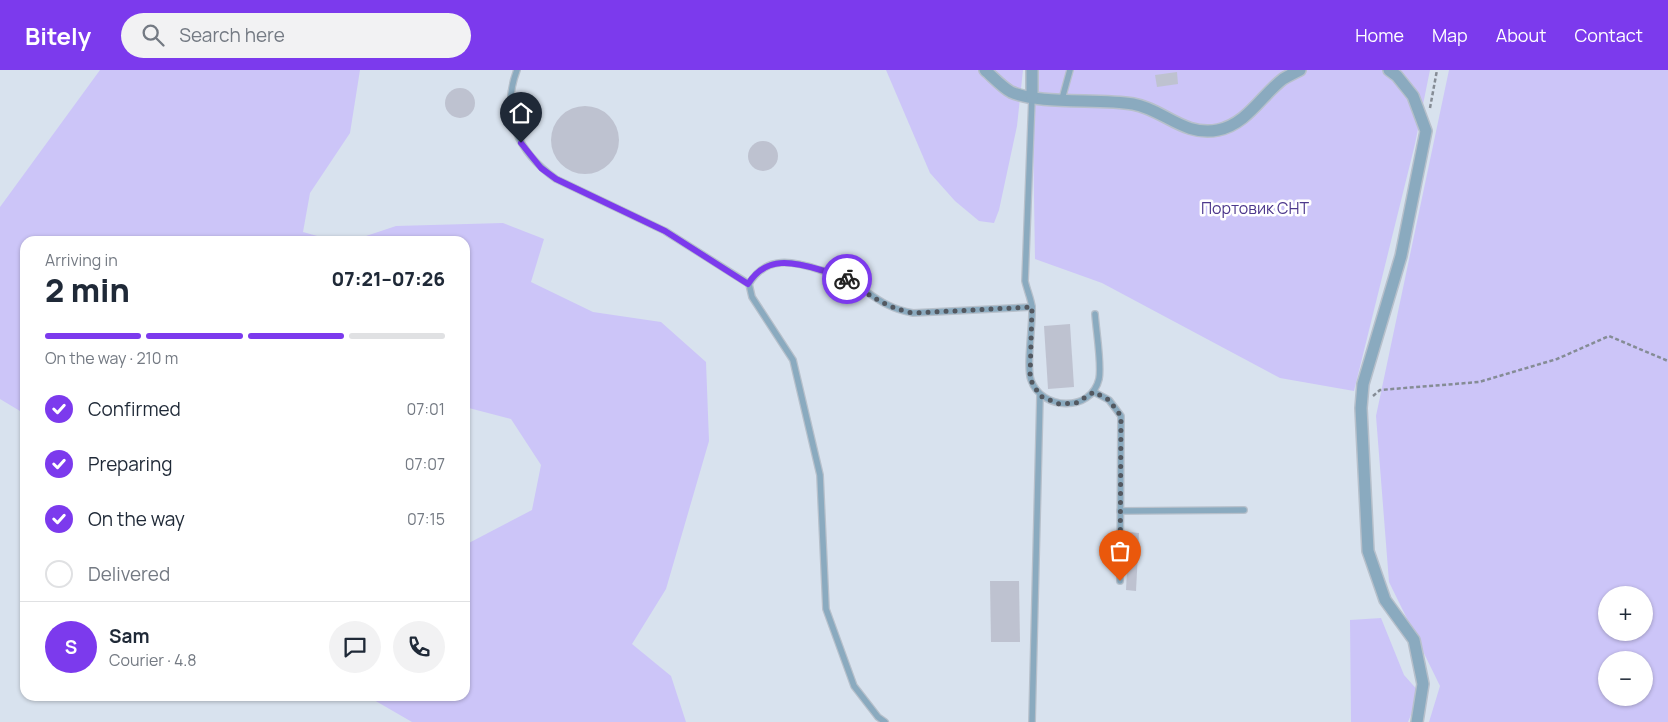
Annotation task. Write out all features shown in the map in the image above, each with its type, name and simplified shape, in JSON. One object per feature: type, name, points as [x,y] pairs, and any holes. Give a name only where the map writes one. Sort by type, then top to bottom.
[{"type":"street","points":[[985,70],[1010,92],[1032,97],[1132,104],[1156,111],[1174,123],[1197,132],[1219,130],[1245,116],[1281,75],[1300,70]]},
{"type":"street","points":[[1032,70],[1032,97]]},
{"type":"street","points":[[1389,70],[1397,76],[1413,96],[1426,131],[1400,256],[1363,384],[1361,408],[1368,551],[1385,600],[1414,640],[1423,684],[1417,722]]},
{"type":"lane","points":[[518,70],[510,90],[514,126],[521,143],[541,168],[556,179],[665,231],[748,284],[752,296],[793,360],[820,475],[826,609],[854,686],[878,717],[885,722]]},
{"type":"lane","points":[[1062,99],[1070,70]]},
{"type":"lane","points":[[1032,97],[1025,282],[1032,307],[1030,379],[1040,396],[1032,722]]},
{"type":"lane","points":[[748,284],[754,274],[768,265],[794,262],[844,277],[876,300],[895,310],[904,312],[1032,307]]},
{"type":"lane","points":[[1040,396],[1059,404],[1076,403],[1094,392],[1099,378],[1095,314]]},
{"type":"lane","points":[[1094,392],[1109,400],[1121,416],[1120,581]]},
{"type":"lane","points":[[1120,511],[1244,510]]},
{"type":"path","points":[[1426,131],[1437,70]]},
{"type":"path","points":[[1361,408],[1380,390],[1479,382],[1557,359],[1610,336],[1668,361]]},
{"type":"green space","points":[[100,70],[360,70],[350,133],[310,193],[303,232],[317,236],[20,236],[20,411],[0,399],[0,207]]},
{"type":"green space","points":[[886,70],[1023,70],[1017,126],[999,210],[994,223],[979,221],[955,201],[930,173]]},
{"type":"green space","name":"Портовик СНТ","points":[[1032,70],[1430,70],[1415,144],[1354,391],[1280,378],[1102,283],[1035,259]]},
{"type":"green space","points":[[1449,70],[1668,70],[1668,722],[1429,722],[1440,686],[1389,582],[1376,416]]},
{"type":"green space","points":[[503,223],[544,239],[531,282],[593,312],[661,322],[706,362],[709,441],[666,589],[632,644],[671,676],[686,722],[412,722],[376,701],[470,701],[470,542],[532,510],[541,465],[511,419],[470,408],[470,236],[366,236],[396,226]]},
{"type":"green space","points":[[1381,618],[1404,675],[1420,693],[1408,722],[1351,722],[1350,620]]},
{"type":"building","points":[[1177,72],[1178,84],[1157,87],[1155,75]]},
{"type":"building","points":[[460,88],[471,92],[475,103],[471,114],[460,118],[449,114],[445,103],[449,92]]},
{"type":"building","points":[[585,106],[598,109],[609,116],[616,127],[619,140],[616,153],[609,164],[598,171],[585,174],[572,171],[561,164],[554,153],[551,140],[554,127],[561,116],[572,109]]},
{"type":"building","points":[[763,141],[774,145],[778,156],[774,167],[763,171],[752,167],[748,156],[752,145]]},
{"type":"building","points":[[1070,324],[1074,387],[1048,389],[1044,326]]},
{"type":"building","points":[[1129,532],[1139,533],[1136,591],[1126,590]]},
{"type":"building","points":[[990,581],[1019,581],[1020,642],[991,642]]},
{"type":"way so far","points":[[847,279],[876,300],[895,310],[913,313],[1032,307],[1030,379],[1040,396],[1059,404],[1076,403],[1094,392],[1109,400],[1121,416],[1120,581]]},
{"type":"route","points":[[521,143],[531,158],[556,179],[665,231],[748,284],[754,274],[768,265],[794,262],[847,279]]}]
